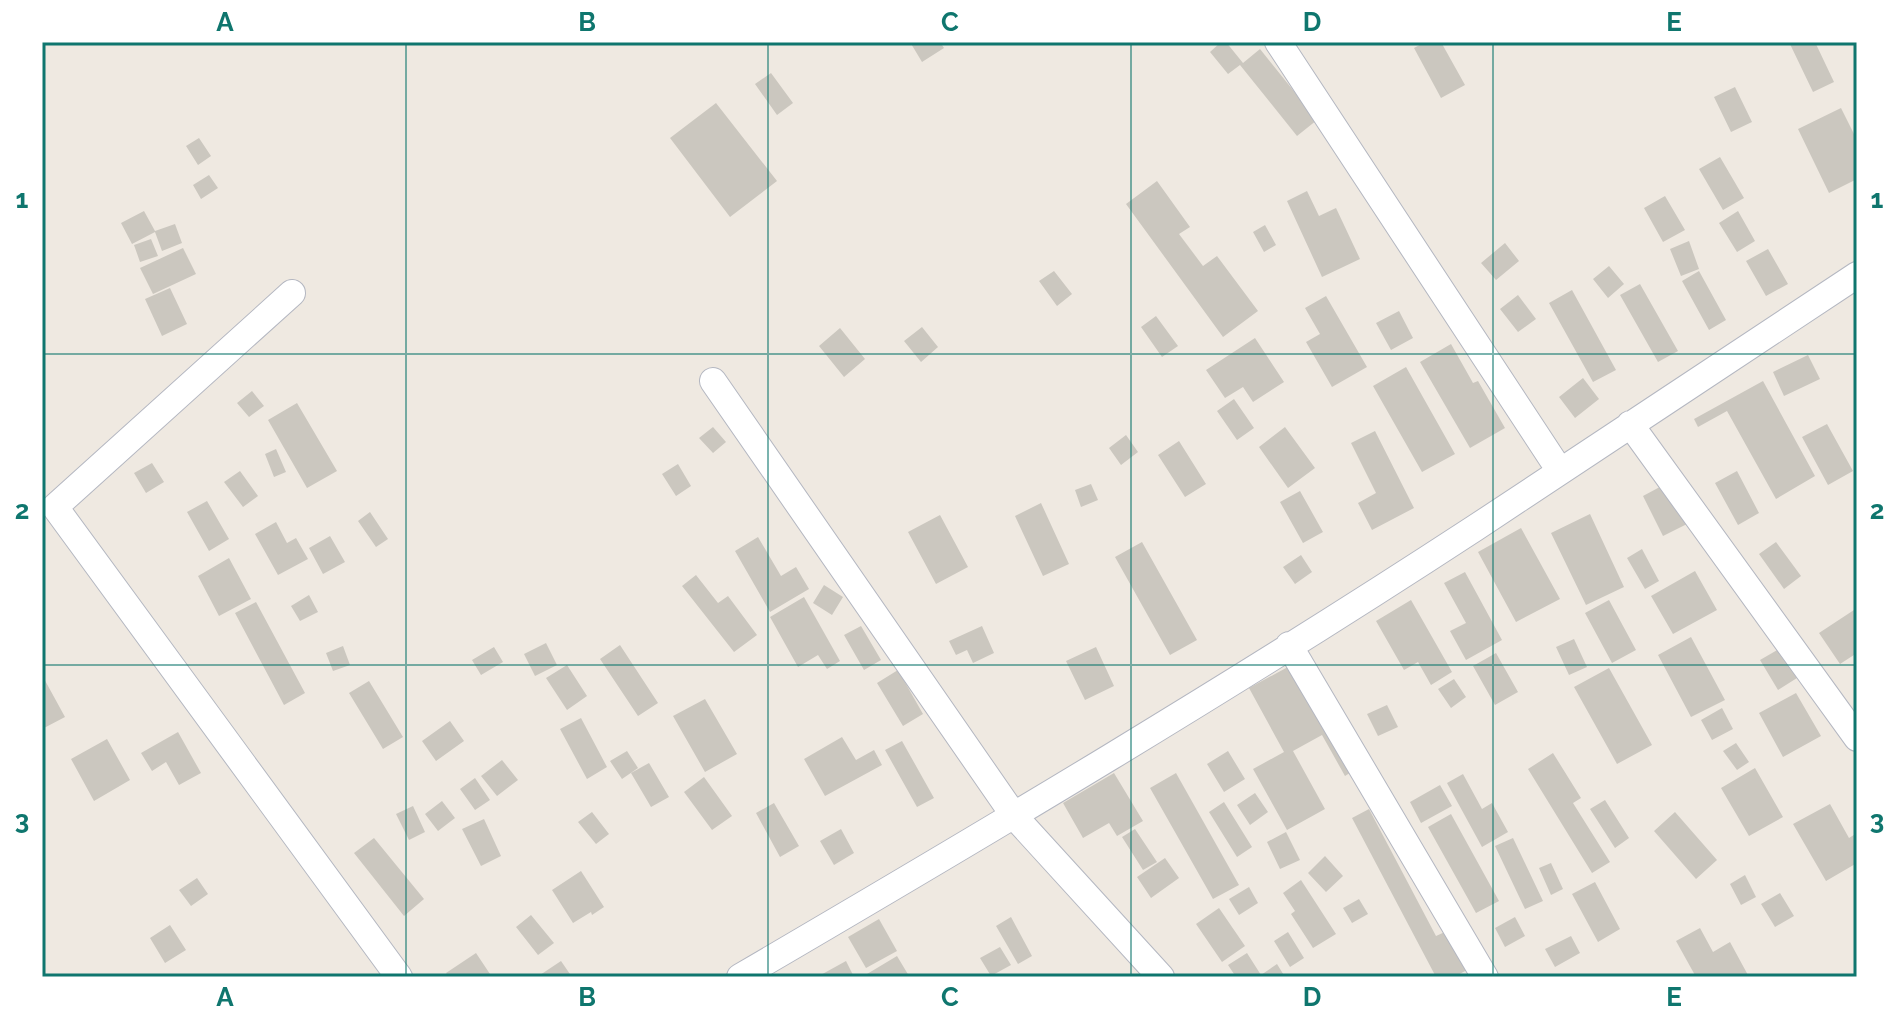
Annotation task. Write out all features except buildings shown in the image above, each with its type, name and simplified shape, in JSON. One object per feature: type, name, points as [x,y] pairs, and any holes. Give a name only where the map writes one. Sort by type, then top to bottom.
[{"type":"street","points":[[1278,42],[1560,471]]},
{"type":"street","points":[[740,977],[1015,817],[1289,645],[1857,275]]},
{"type":"street","points":[[292,293],[55,507],[399,977]]},
{"type":"street","points":[[713,381],[1015,817],[1161,977]]},
{"type":"street","points":[[1630,424],[1857,738]]},
{"type":"street","points":[[1289,645],[1485,977]]}]
